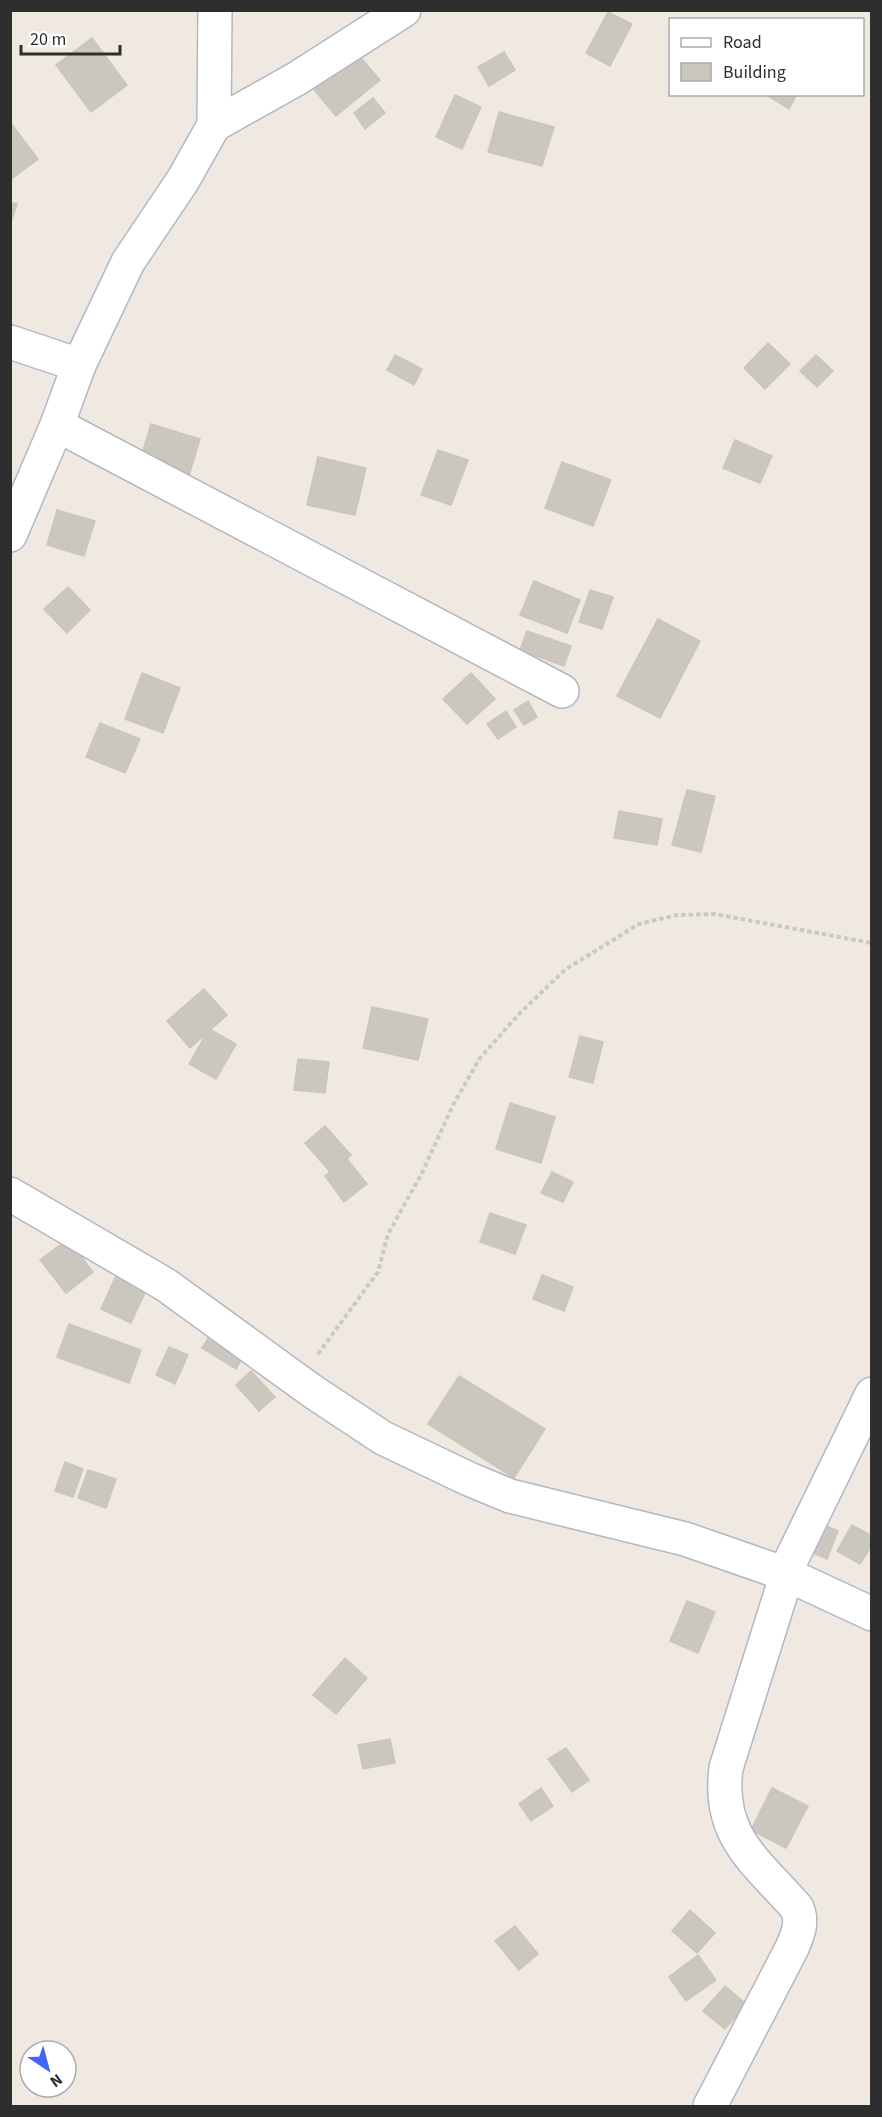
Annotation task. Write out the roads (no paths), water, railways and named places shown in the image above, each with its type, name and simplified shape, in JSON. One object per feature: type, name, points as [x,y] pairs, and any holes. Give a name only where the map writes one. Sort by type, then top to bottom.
[{"type":"street","points":[[10,535],[57,425],[79,365],[128,262],[183,180],[214,125],[214,10]]},
{"type":"street","points":[[214,125],[305,73],[404,10]]},
{"type":"street","points":[[10,342],[79,365]]},
{"type":"street","points":[[57,425],[562,691]]},
{"type":"street","points":[[10,1194],[166,1285],[297,1381],[383,1438],[510,1496],[686,1539],[786,1574],[872,1614]]},
{"type":"street","points":[[710,2106],[792,1948],[800,1924],[797,1908],[762,1871],[739,1842],[731,1824],[724,1785],[726,1768],[786,1574],[802,1534],[872,1394]]}]
